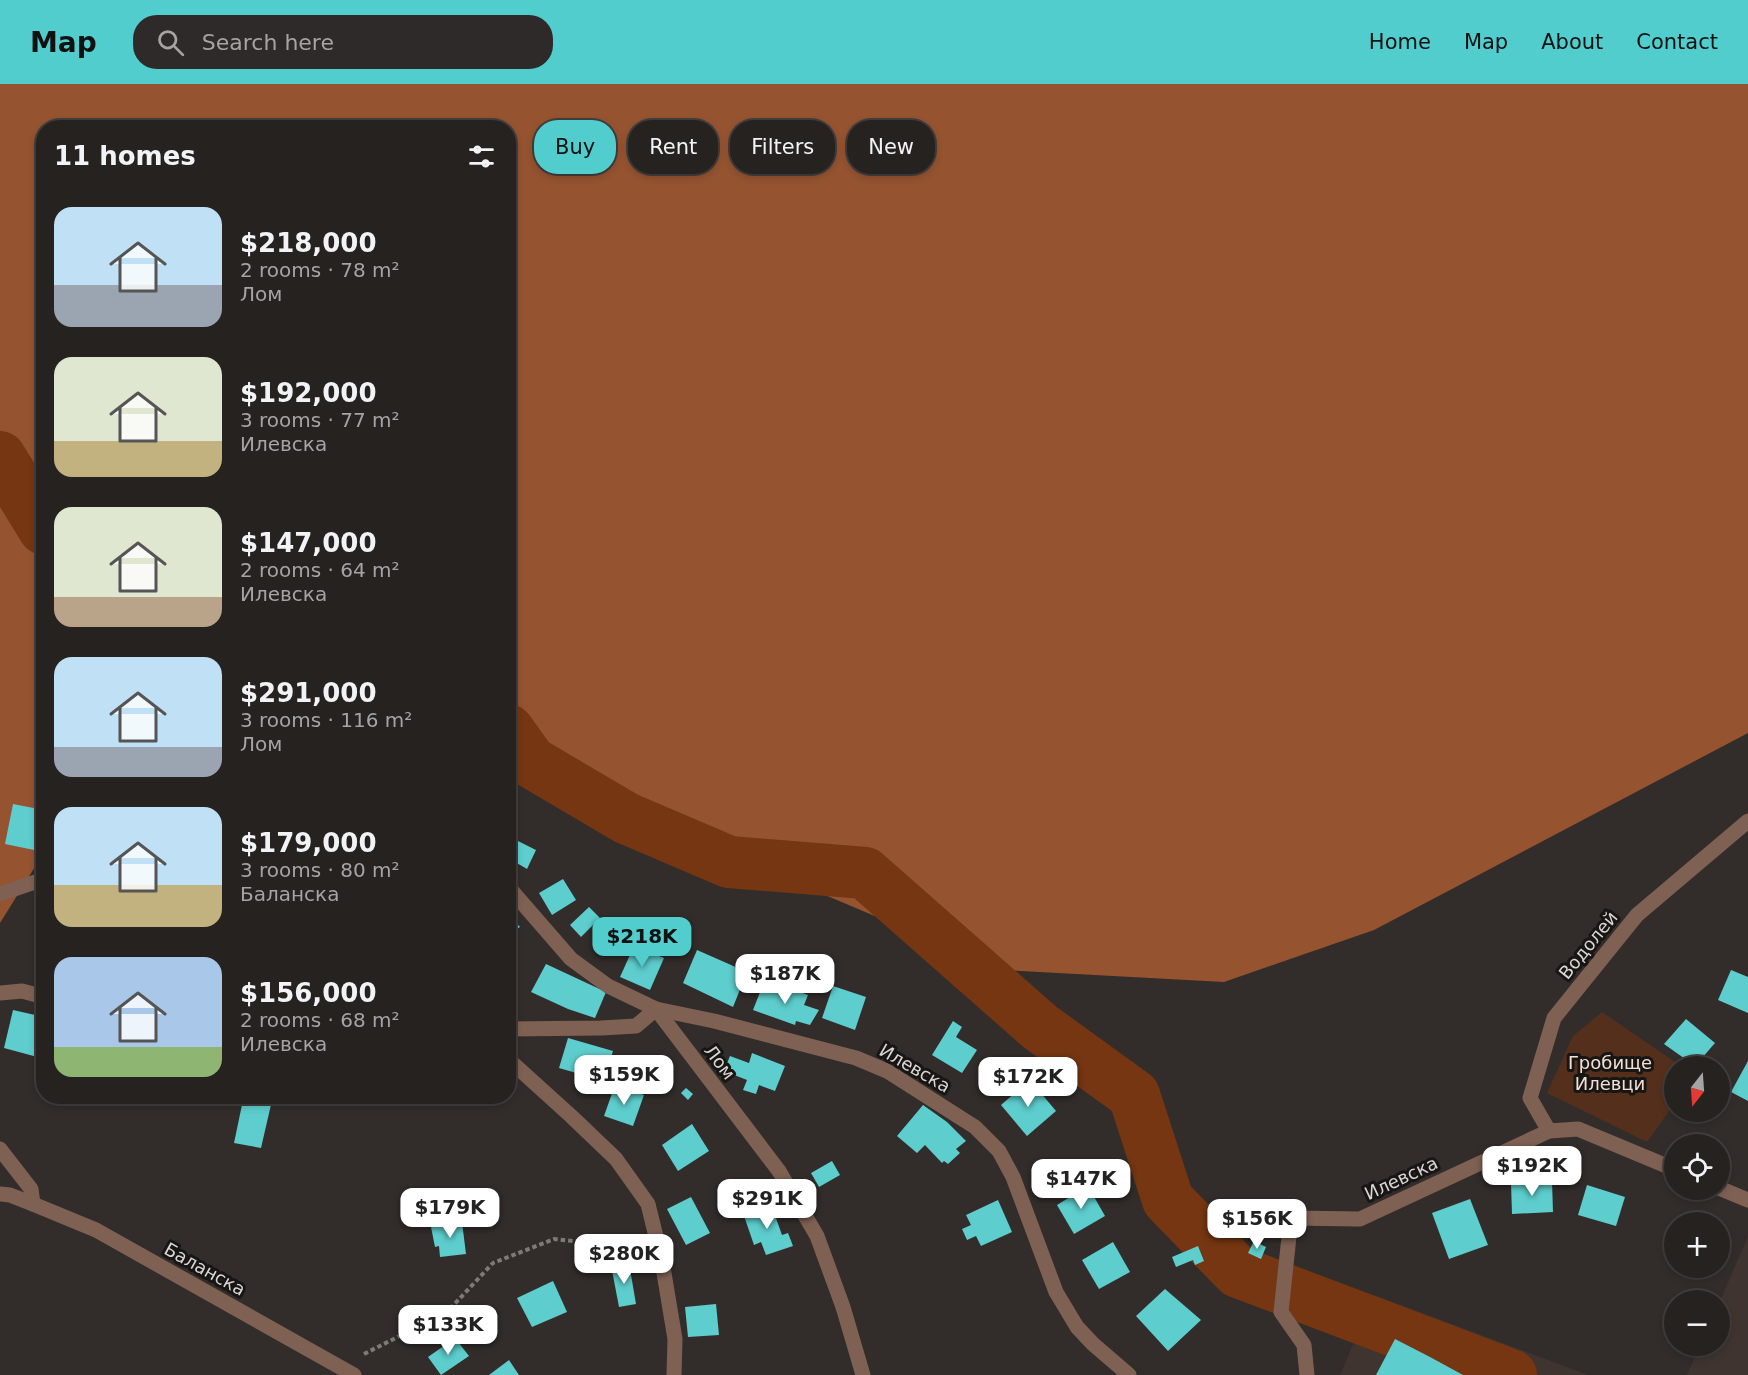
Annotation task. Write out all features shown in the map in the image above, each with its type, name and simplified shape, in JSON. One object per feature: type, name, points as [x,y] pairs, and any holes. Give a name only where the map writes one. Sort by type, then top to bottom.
[{"type":"street","name":"Водолей","points":[[1549,1131],[1530,1098],[1554,1018],[1637,915],[1748,821]]},
{"type":"street","points":[[0,894],[36,882]]},
{"type":"street","name":"Лом","points":[[516,895],[571,960],[608,986],[656,1009],[779,1171],[817,1236],[843,1307],[863,1375]]},
{"type":"street","points":[[0,993],[22,991],[36,995]]},
{"type":"street","name":"Илевска","points":[[656,1009],[714,1021],[856,1058],[887,1071],[975,1127],[999,1151],[1014,1177],[1056,1292],[1077,1327],[1129,1375]]},
{"type":"street","points":[[516,1029],[636,1026],[656,1009]]},
{"type":"street","points":[[516,1066],[616,1159],[648,1204],[662,1261],[675,1339],[674,1375]]},
{"type":"street","name":"Илевска","points":[[1307,1375],[1304,1345],[1281,1312],[1291,1218],[1360,1219],[1549,1131],[1578,1129],[1664,1165]]},
{"type":"street","points":[[0,1149],[31,1189],[33,1204]]},
{"type":"street","points":[[1730,1193],[1748,1200]]},
{"type":"street","name":"Баланска","points":[[0,1194],[10,1195],[96,1230],[354,1375]]},
{"type":"path","points":[[339,1367],[447,1312],[493,1263],[554,1239],[626,1247],[662,1261]]},
{"type":"shaded area","points":[[0,84],[1748,84],[1748,733],[1374,930],[1224,982],[1002,970],[516,764],[516,120],[36,120],[36,865],[0,923]]},
{"type":"shaded area","points":[[1748,1237],[1748,1375],[1687,1375],[1696,1356],[1730,1356],[1730,1290],[1725,1290]]},
{"type":"shaded area","points":[[1374,1295],[1588,1375],[1340,1375]]},
{"type":"green space","name":"Гробище Илевци","points":[[1602,1012],[1666,1056],[1664,1056],[1664,1118],[1647,1142],[1547,1093],[1573,1036]]},
{"type":"building","points":[[13,804],[36,808],[36,850],[5,844]]},
{"type":"building","points":[[516,840],[536,850],[527,869],[516,863]]},
{"type":"building","points":[[563,879],[576,900],[552,915],[539,893]]},
{"type":"building","points":[[589,907],[600,918],[581,937],[570,925]]},
{"type":"building","points":[[634,946],[664,958],[650,990],[620,977]]},
{"type":"building","points":[[697,950],[747,972],[733,1007],[683,983]]},
{"type":"building","points":[[546,964],[606,992],[595,1018],[568,1009],[531,992]]},
{"type":"building","points":[[1731,970],[1748,977],[1748,1013],[1718,1000]]},
{"type":"building","points":[[764,982],[794,993],[795,990],[808,995],[804,1005],[819,1010],[810,1025],[796,1021],[795,1025],[753,1010]]},
{"type":"building","points":[[833,986],[866,997],[855,1030],[822,1018]]},
{"type":"building","points":[[13,1010],[36,1015],[36,1057],[4,1048]]},
{"type":"building","points":[[1686,1019],[1715,1043],[1704,1056],[1681,1056],[1664,1044]]},
{"type":"building","points":[[953,1021],[962,1027],[956,1037],[977,1050],[962,1073],[932,1055]]},
{"type":"building","points":[[568,1038],[613,1051],[604,1081],[559,1068]]},
{"type":"building","points":[[752,1053],[785,1066],[775,1091],[759,1085],[756,1094],[743,1090],[747,1080],[724,1071],[730,1056],[749,1063]]},
{"type":"building","points":[[1748,1061],[1748,1101],[1731,1092]]},
{"type":"building","points":[[1030,1080],[1056,1111],[1027,1136],[1001,1105]]},
{"type":"building","points":[[615,1085],[644,1095],[633,1126],[604,1116]]},
{"type":"building","points":[[686,1088],[693,1094],[688,1100],[681,1093]]},
{"type":"building","points":[[242,1104],[271,1104],[261,1148],[234,1143]]},
{"type":"building","points":[[923,1105],[947,1122],[966,1141],[956,1149],[960,1153],[948,1164],[944,1161],[942,1163],[925,1145],[917,1153],[897,1136]]},
{"type":"building","points":[[692,1124],[709,1151],[678,1171],[662,1145]]},
{"type":"building","points":[[832,1161],[840,1175],[819,1187],[811,1173]]},
{"type":"building","points":[[1552,1181],[1553,1212],[1512,1214],[1511,1183]]},
{"type":"building","points":[[1587,1185],[1625,1197],[1616,1226],[1578,1215]]},
{"type":"building","points":[[1088,1186],[1105,1216],[1074,1234],[1057,1205]]},
{"type":"building","points":[[691,1197],[710,1233],[686,1245],[667,1209]]},
{"type":"building","points":[[1470,1199],[1488,1245],[1449,1259],[1432,1213]]},
{"type":"building","points":[[998,1200],[1012,1232],[981,1246],[976,1236],[967,1240],[962,1229],[971,1225],[966,1215]]},
{"type":"building","points":[[771,1204],[782,1235],[788,1233],[793,1246],[766,1255],[761,1242],[754,1245],[743,1213]]},
{"type":"building","points":[[462,1222],[466,1254],[440,1257],[439,1246],[435,1247],[431,1227]]},
{"type":"building","points":[[1254,1241],[1266,1247],[1261,1259],[1248,1253]]},
{"type":"building","points":[[1113,1242],[1130,1272],[1099,1289],[1082,1260]]},
{"type":"building","points":[[1198,1246],[1204,1261],[1195,1265],[1193,1260],[1176,1267],[1172,1257]]},
{"type":"building","points":[[629,1263],[636,1304],[619,1307],[611,1265]]},
{"type":"building","points":[[553,1281],[567,1312],[532,1327],[517,1298]]},
{"type":"building","points":[[1165,1289],[1201,1320],[1168,1351],[1136,1316]]},
{"type":"building","points":[[716,1304],[719,1335],[688,1337],[685,1307]]},
{"type":"building","points":[[455,1338],[469,1356],[441,1375],[428,1357]]},
{"type":"building","points":[[1395,1339],[1430,1357],[1463,1375],[1376,1375]]},
{"type":"building","points":[[509,1360],[519,1375],[489,1375]]},
{"type":"waterway","points":[[0,457],[36,516]]},
{"type":"waterway","points":[[516,741],[531,762],[626,818],[729,862],[865,873],[1040,1027],[1134,1095],[1168,1200],[1238,1272],[1511,1375]]}]
